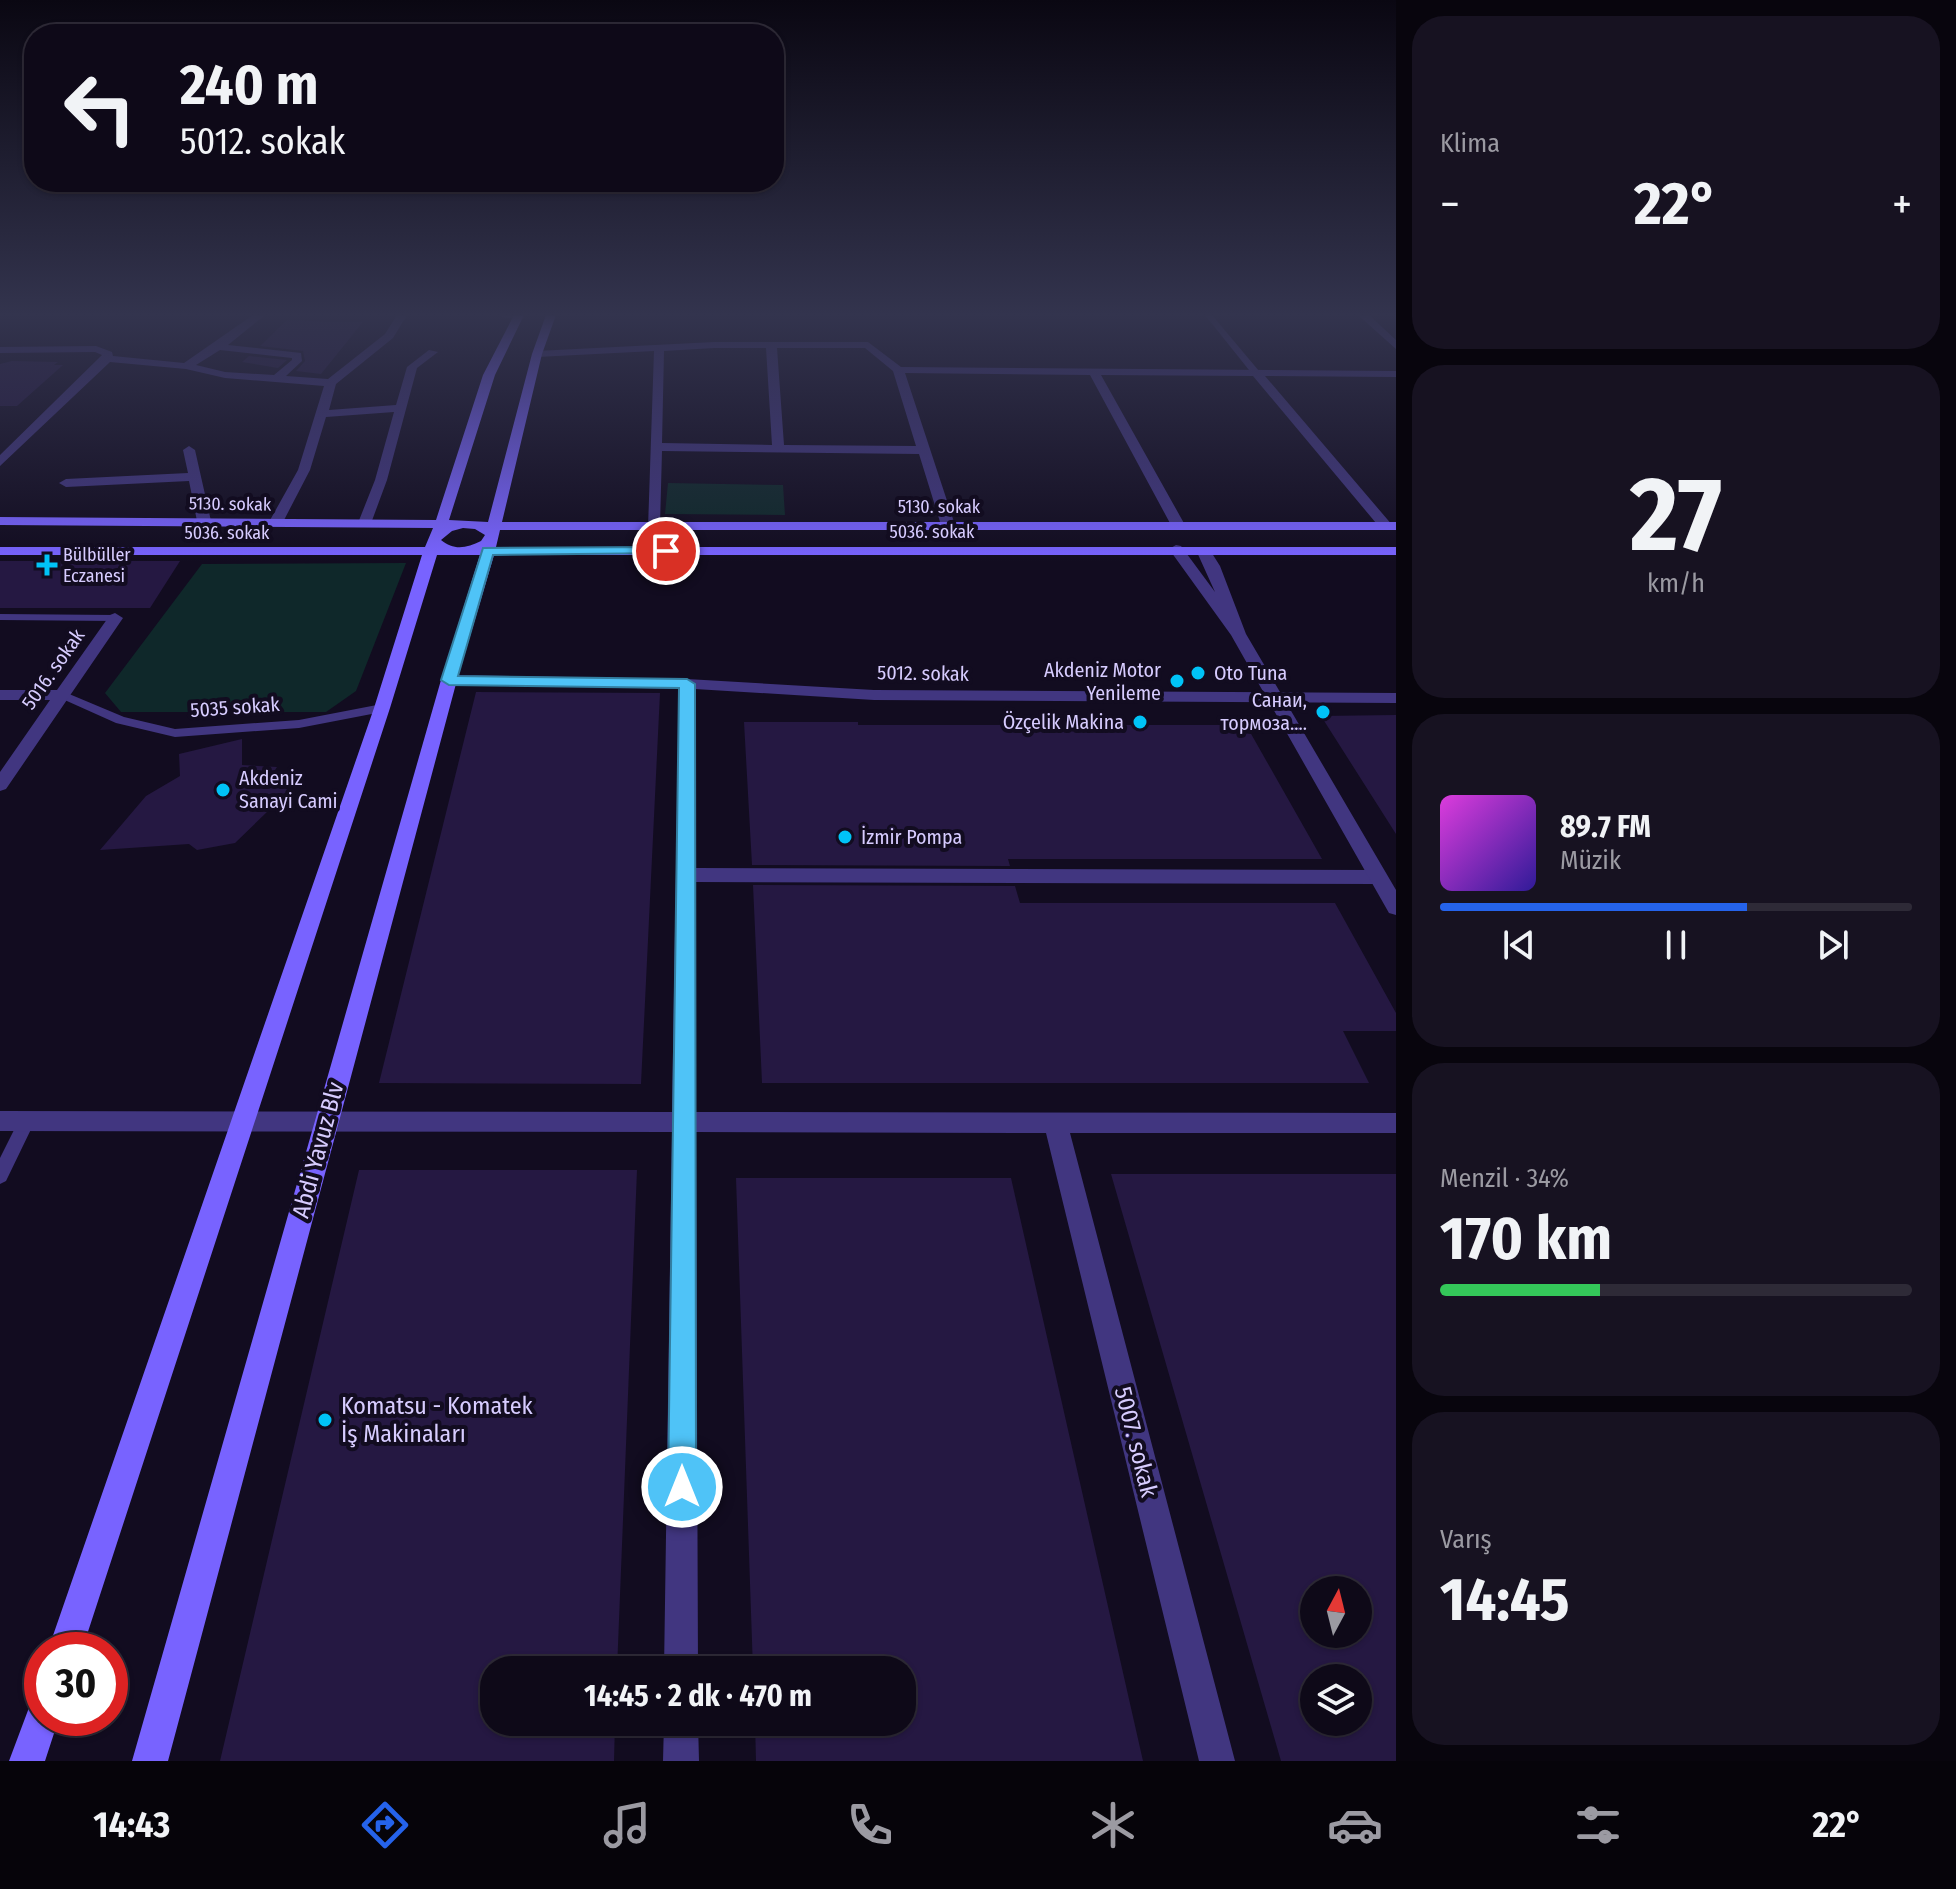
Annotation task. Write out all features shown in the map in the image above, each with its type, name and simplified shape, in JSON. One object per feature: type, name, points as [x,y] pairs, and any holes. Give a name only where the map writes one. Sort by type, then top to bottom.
[{"type":"main road","points":[[465,539],[486,397]]},
{"type":"main road","points":[[71,1632],[382,708],[465,539],[520,397]]},
{"type":"main road","name":"5130. sokak","points":[[0,521],[365,523],[465,539],[653,525],[1391,526]]},
{"type":"main road","points":[[465,539],[460,525],[465,539]]},
{"type":"main road","points":[[1176,549],[1164,544],[1157,534],[1162,528],[1178,525],[1199,530],[1209,536],[1211,545],[1203,550]]},
{"type":"main road","name":"5036. sokak","points":[[0,551],[465,539],[1396,551]]},
{"type":"main road","name":"Abdi Yavuz Blv","points":[[150,1761],[449,680],[465,539]]},
{"type":"main road","points":[[27,1761],[36,1736]]},
{"type":"street","points":[[0,462],[67,397]]},
{"type":"street","points":[[276,522],[304,470],[326,397]]},
{"type":"street","points":[[365,523],[381,480],[402,397]]},
{"type":"street","points":[[653,525],[658,397]]},
{"type":"street","points":[[775,397],[778,448]]},
{"type":"street","points":[[906,397],[948,525]]},
{"type":"street","points":[[1108,397],[1178,525]]},
{"type":"street","points":[[1277,397],[1391,526]]},
{"type":"street","points":[[320,414],[399,408]]},
{"type":"street","points":[[656,447],[922,450]]},
{"type":"street","points":[[189,450],[204,521]]},
{"type":"street","points":[[66,483],[195,477]]},
{"type":"street","points":[[1176,549],[1238,634],[1396,908]]},
{"type":"street","points":[[1203,550],[1213,566],[1238,634]]},
{"type":"street","name":"5016. sokak","points":[[0,785],[115,618]]},
{"type":"street","name":"5012. sokak","points":[[449,680],[687,684],[874,695],[1396,698]]},
{"type":"street","points":[[681,1656],[687,684]]},
{"type":"street","name":"5035 sokak","points":[[0,695],[62,695]]},
{"type":"street","points":[[686,875],[1378,877]]},
{"type":"street","points":[[0,1121],[1396,1123]]},
{"type":"street","name":"5007. sokak","points":[[1055,1122],[1217,1761]]},
{"type":"street","points":[[681,1736],[681,1761]]},
{"type":"lane","points":[[0,617],[115,618]]},
{"type":"lane","name":"5035 sokak","points":[[62,695],[120,720],[175,733],[299,724],[382,708]]},
{"type":"lane","points":[[0,1176],[27,1121]]},
{"type":"green space","points":[[668,483],[783,485],[785,515],[665,514]]},
{"type":"green space","points":[[406,563],[356,691],[326,712],[121,712],[105,693],[202,564]]},
{"type":"building","points":[[0,397],[27,397],[17,406],[0,406]]},
{"type":"building","points":[[0,561],[180,561],[150,608],[0,608]]},
{"type":"building","points":[[476,692],[660,693],[641,1084],[379,1083]]},
{"type":"building","points":[[1396,715],[1396,834],[1321,716]]},
{"type":"building","points":[[744,722],[1246,725],[1322,859],[1008,859],[1010,866],[752,865]]},
{"type":"building","name":"Akdeniz Sanayi Cami","points":[[242,739],[242,765],[277,767],[271,776],[296,784],[235,843],[197,850],[189,844],[100,850],[146,796],[180,776],[179,754]]},
{"type":"building","points":[[753,885],[1015,886],[1020,903],[1335,903],[1396,1013],[1396,1031],[1343,1031],[1369,1083],[762,1083]]},
{"type":"building","points":[[359,1170],[637,1170],[618,1656],[480,1656],[480,1736],[615,1736],[614,1761],[220,1761]]},
{"type":"building","points":[[1111,1174],[1396,1174],[1396,1761],[1281,1761]]},
{"type":"building","points":[[736,1178],[1011,1178],[1143,1761],[756,1761],[755,1736],[916,1736],[916,1656],[753,1656]]},
{"type":"place","name":"Bülbüller Eczanesi","points":[[47,565]]},
{"type":"place","name":"Oto Tuna","points":[[1198,673]]},
{"type":"place","name":"Akdeniz Motor Yenileme","points":[[1177,681]]},
{"type":"place","name":"Санаи, тормоза....","points":[[1323,712]]},
{"type":"place","name":"Özçelik Makina","points":[[1140,722]]},
{"type":"place","name":"Akdeniz Sanayi Cami","points":[[223,790]]},
{"type":"place","name":"İzmir Pompa","points":[[845,837]]},
{"type":"place","name":"Komatsu - Komatek İş Makinaları","points":[[325,1420]]},
{"type":"route","points":[[666,551],[488,551],[449,680],[687,684],[682,1487]]}]
